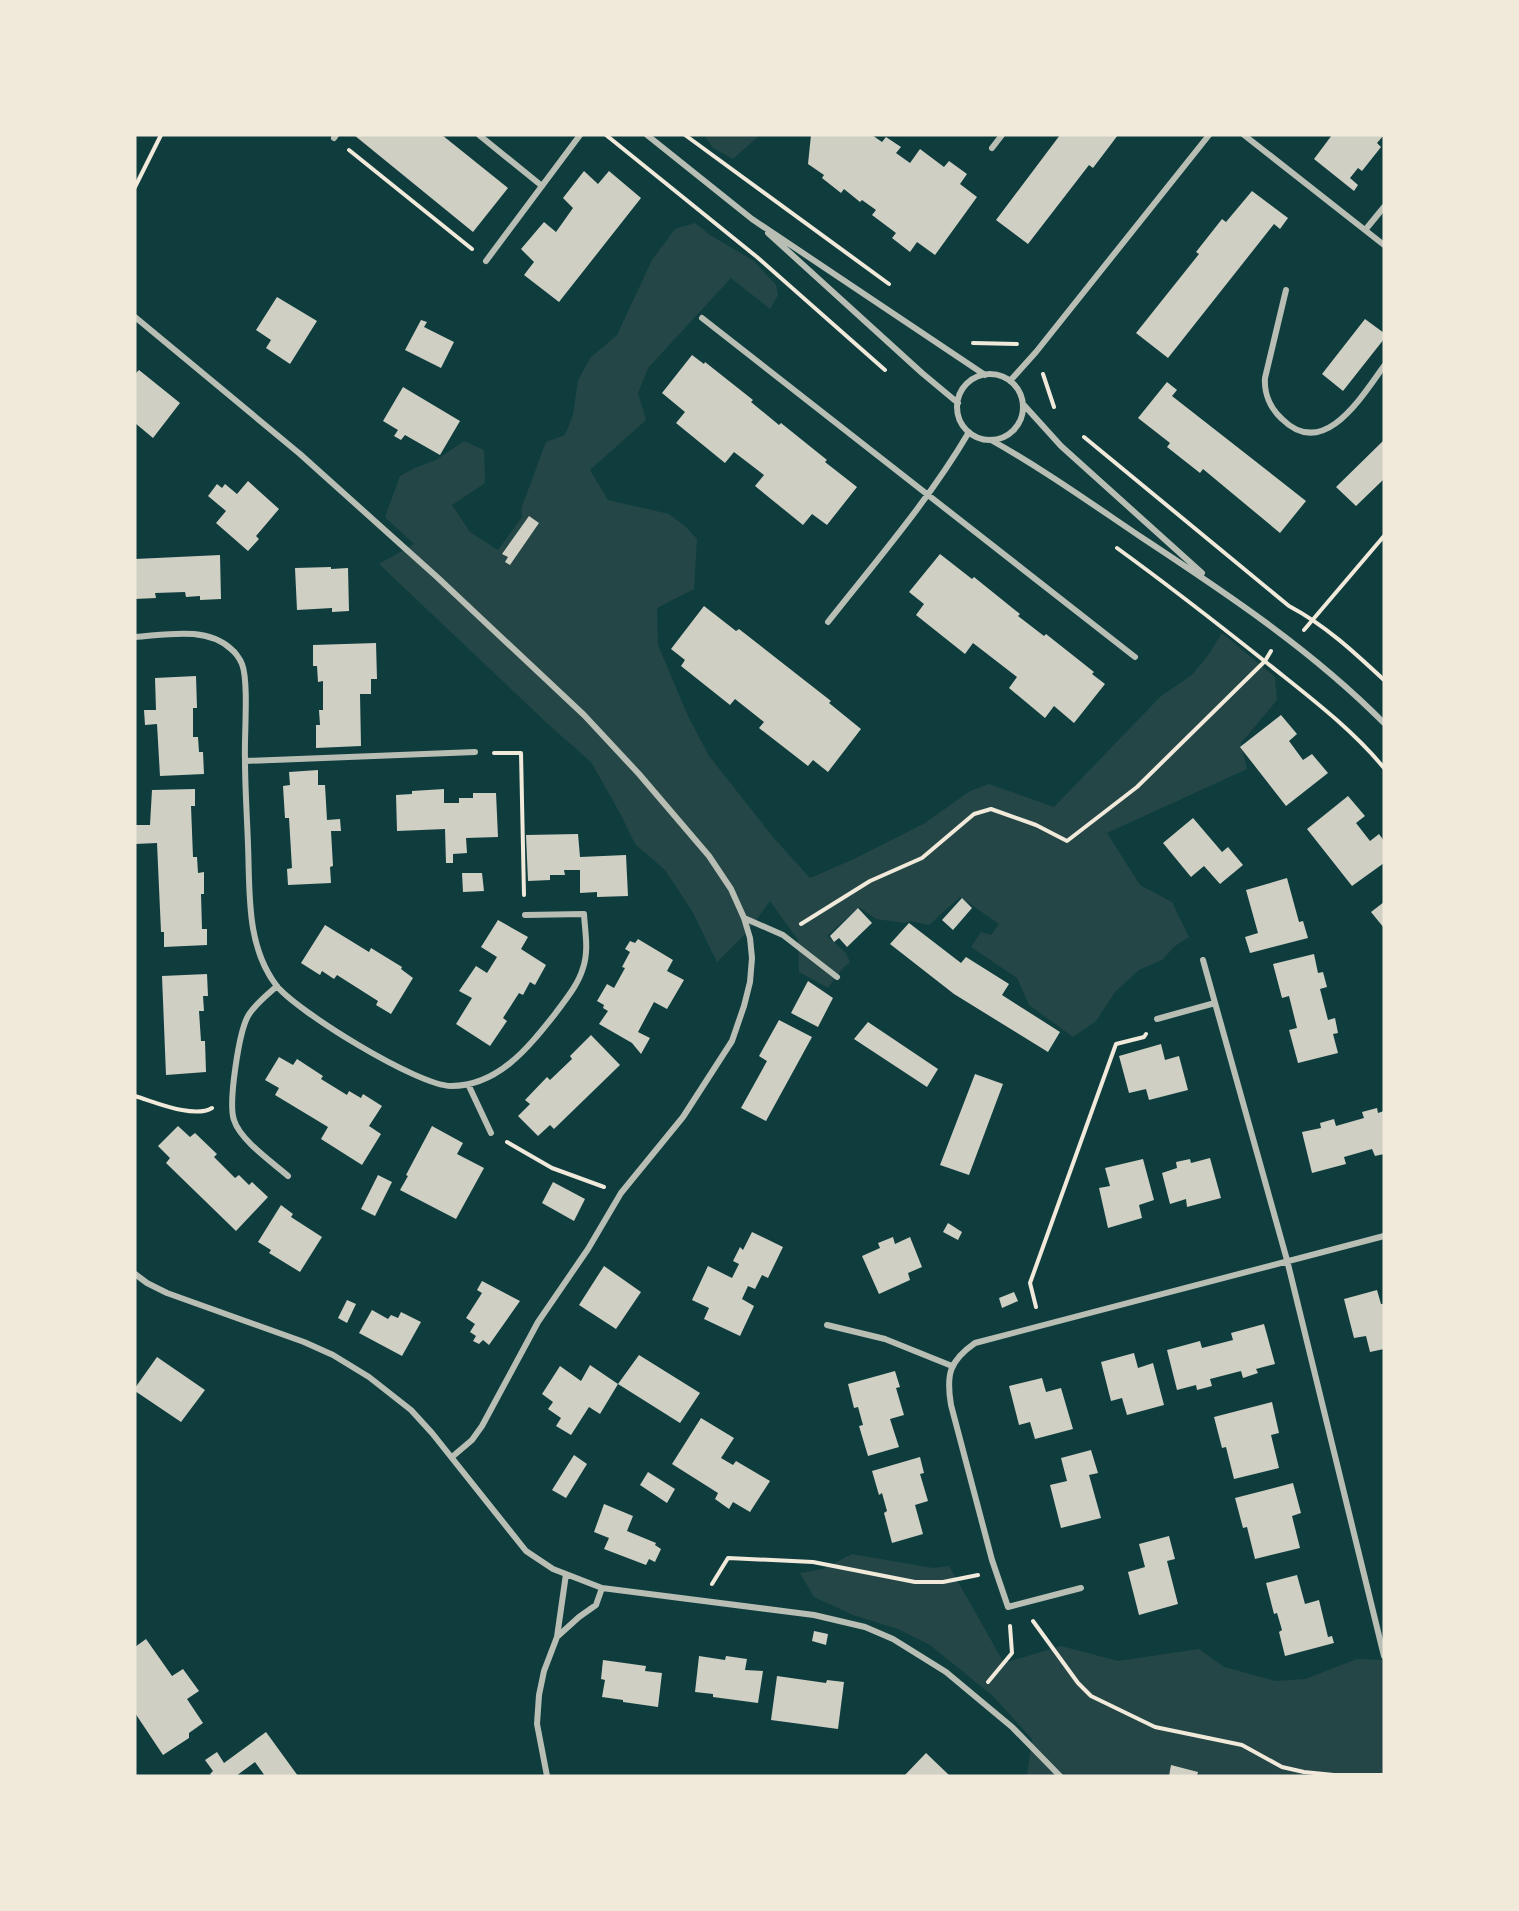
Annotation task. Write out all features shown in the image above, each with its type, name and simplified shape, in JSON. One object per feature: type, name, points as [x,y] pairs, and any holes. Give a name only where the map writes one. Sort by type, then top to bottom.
[{"type":"street","points":[[479,135],[542,186]]},
{"type":"street","points":[[486,261],[580,135]]},
{"type":"street","points":[[647,135],[752,219],[958,403]]},
{"type":"street","points":[[992,148],[1002,135]]},
{"type":"street","points":[[1010,381],[1036,352],[1209,135]]},
{"type":"street","points":[[1244,135],[1384,245]]},
{"type":"street","points":[[1366,229],[1384,207]]},
{"type":"street","points":[[752,219],[985,375]]},
{"type":"street","points":[[1286,290],[1264,388],[1274,411],[1282,420],[1303,431],[1326,429],[1336,425],[1349,413],[1384,366]]},
{"type":"street","points":[[135,316],[300,454],[453,592],[584,715],[639,774],[709,856],[731,889],[750,938],[752,957],[750,982],[732,1041],[683,1117],[621,1193],[588,1249],[538,1322],[482,1426],[472,1440],[452,1457]]},
{"type":"street","points":[[702,318],[1135,657]]},
{"type":"street","points":[[1023,404],[1023,413],[1015,429],[1000,439],[984,440],[969,432],[959,418],[958,403],[961,393],[975,379],[993,375],[1010,381],[1016,387],[1023,404],[1061,446],[1218,588]]},
{"type":"street","points":[[828,622],[950,465],[969,432]]},
{"type":"street","points":[[991,440],[1042,471],[1218,588],[1334,676],[1384,723]]},
{"type":"street","points":[[135,637],[189,634],[215,638],[233,650],[242,664],[245,682],[244,760],[253,933],[265,968],[277,986],[294,1004],[370,1053],[430,1083],[448,1086],[468,1084],[493,1075],[515,1061],[537,1036],[571,993],[584,968],[587,953],[584,914],[525,915]]},
{"type":"street","points":[[244,760],[475,752]]},
{"type":"street","points":[[744,918],[783,935],[837,977]]},
{"type":"street","points":[[1203,960],[1287,1260],[1384,1656]]},
{"type":"street","points":[[277,986],[254,1007],[243,1025],[238,1045],[232,1101],[233,1119],[243,1136],[288,1176]]},
{"type":"street","points":[[1157,1019],[1215,1003]]},
{"type":"street","points":[[468,1084],[491,1133]]},
{"type":"street","points":[[1081,1588],[1008,1607],[951,1405],[948,1384],[952,1366],[963,1351],[975,1343],[1384,1236]]},
{"type":"street","points":[[135,1274],[167,1293],[304,1342],[353,1366],[411,1410],[452,1457],[512,1535],[526,1551],[542,1562],[602,1588],[814,1615],[865,1628],[893,1639],[946,1672],[976,1696],[1012,1727],[1060,1776]]},
{"type":"street","points":[[827,1325],[885,1339],[952,1366]]},
{"type":"street","points":[[547,1776],[537,1724],[539,1695],[544,1671],[557,1636],[566,1574]]},
{"type":"street","points":[[557,1636],[596,1605],[602,1588]]},
{"type":"path","points":[[135,188],[161,135]]},
{"type":"path","points":[[606,135],[757,258],[888,372]]},
{"type":"path","points":[[335,136],[486,261]]},
{"type":"path","points":[[1292,644],[1384,537]]},
{"type":"path","points":[[1112,544],[1194,604],[1338,722],[1384,768]]},
{"type":"path","points":[[783,935],[870,881],[922,858],[974,814],[991,809],[1036,825],[1067,841],[1137,788],[1265,662],[1280,635]]},
{"type":"path","points":[[475,752],[521,753],[525,915]]},
{"type":"path","points":[[1041,1325],[1030,1283],[1116,1044],[1144,1037],[1157,1019]]},
{"type":"path","points":[[135,1096],[179,1109],[200,1112],[215,1106],[226,1095],[231,1096],[232,1101]]},
{"type":"path","points":[[491,1133],[552,1168],[621,1193]]},
{"type":"path","points":[[709,1603],[712,1584],[728,1558],[813,1562],[915,1582],[961,1579],[996,1571]]},
{"type":"path","points":[[1021,1603],[1078,1683],[1091,1696],[1155,1728],[1242,1745],[1282,1767],[1304,1772],[1334,1775],[1384,1775]]},
{"type":"path","points":[[976,1696],[1012,1653],[1008,1607]]},
{"type":"shaded area","points":[[704,135],[760,135],[733,159],[713,148]]},
{"type":"shaded area","points":[[695,223],[710,235],[754,261],[776,285],[778,295],[770,309],[731,278],[648,368],[638,393],[646,420],[590,470],[608,500],[669,514],[697,539],[694,589],[657,608],[658,645],[688,716],[709,756],[773,837],[810,878],[854,859],[925,823],[970,791],[989,784],[1054,807],[1161,696],[1192,675],[1222,633],[1275,677],[1277,700],[1241,743],[1247,769],[1107,833],[1140,885],[1172,902],[1189,937],[1175,946],[1162,960],[1139,970],[1115,992],[1096,1021],[1073,1037],[1029,1005],[1017,978],[971,947],[981,932],[991,935],[999,924],[960,897],[929,925],[910,921],[905,923],[876,919],[859,907],[827,936],[846,953],[850,962],[828,988],[799,972],[798,940],[770,901],[748,931],[717,962],[692,911],[665,870],[635,844],[591,762],[379,564],[414,544],[385,517],[400,476],[436,460],[464,441],[484,450],[485,483],[452,505],[470,532],[498,550],[522,517],[521,509],[546,442],[565,435],[573,415],[578,380],[591,357],[617,335],[652,260],[675,229]]},
{"type":"shaded area","points":[[852,1554],[933,1568],[949,1566],[1004,1663],[1061,1646],[1118,1661],[1199,1649],[1224,1667],[1276,1681],[1305,1679],[1357,1659],[1384,1660],[1384,1776],[1027,1776],[1032,1739],[993,1696],[930,1645],[898,1629],[853,1615],[814,1597],[800,1573],[823,1569]]},
{"type":"building","points":[[354,135],[442,135],[508,188],[473,232]]},
{"type":"building","points":[[811,135],[872,135],[882,142],[886,137],[901,147],[896,153],[910,163],[920,149],[944,167],[949,161],[967,174],[960,184],[977,197],[935,255],[917,242],[910,252],[892,238],[896,233],[872,215],[876,210],[862,200],[860,202],[844,189],[841,193],[822,178],[824,175],[808,164]]},
{"type":"building","points":[[1060,135],[1118,135],[1093,168],[1089,165],[1028,244],[996,220]]},
{"type":"building","points":[[1332,135],[1384,135],[1377,143],[1381,147],[1362,171],[1358,168],[1350,178],[1358,185],[1354,191],[1314,159]]},
{"type":"building","points":[[584,171],[598,184],[609,171],[641,198],[559,302],[524,275],[534,262],[521,249],[544,222],[556,232],[573,208],[563,198]]},
{"type":"building","points":[[1252,191],[1288,218],[1280,229],[1274,224],[1168,358],[1136,333],[1199,254],[1196,252],[1222,219],[1226,222]]},
{"type":"building","points":[[277,297],[317,321],[290,364],[266,348],[271,340],[256,330]]},
{"type":"building","points":[[1365,319],[1384,333],[1384,339],[1343,391],[1322,374]]},
{"type":"building","points":[[421,320],[427,322],[424,327],[454,342],[441,368],[405,350]]},
{"type":"building","points":[[692,355],[704,364],[705,362],[753,400],[751,402],[779,425],[781,423],[857,487],[827,525],[812,514],[803,525],[755,486],[764,475],[734,452],[725,463],[676,423],[685,412],[662,393]]},
{"type":"building","points":[[139,370],[180,403],[153,438],[135,423],[135,374]]},
{"type":"building","points":[[1167,382],[1177,390],[1172,396],[1306,501],[1280,533],[1203,469],[1200,473],[1167,447],[1170,443],[1138,418]]},
{"type":"building","points":[[403,387],[460,421],[440,455],[405,435],[401,440],[394,436],[398,430],[383,421]]},
{"type":"building","points":[[1384,440],[1384,479],[1356,506],[1336,487]]},
{"type":"building","points":[[248,481],[279,509],[256,536],[259,539],[248,551],[216,523],[226,511],[208,496],[217,484],[222,488],[225,484],[237,494]]},
{"type":"building","points":[[529,516],[539,523],[510,565],[505,562],[508,557],[502,554]]},
{"type":"building","points":[[940,554],[972,579],[974,577],[1020,614],[1018,616],[1044,636],[1046,634],[1094,672],[1092,674],[1105,684],[1074,723],[1054,706],[1045,718],[1009,688],[1017,677],[973,643],[965,654],[916,615],[924,604],[909,592]]},
{"type":"building","points":[[220,555],[221,599],[200,600],[200,596],[186,597],[185,592],[155,593],[156,598],[135,599],[135,559]]},
{"type":"building","points":[[331,567],[331,569],[348,568],[349,611],[332,612],[332,608],[297,610],[295,568]]},
{"type":"building","points":[[704,606],[736,631],[739,629],[831,701],[829,703],[861,729],[828,772],[813,760],[808,766],[759,728],[764,722],[735,699],[730,705],[681,666],[685,660],[671,649]]},
{"type":"building","points":[[376,643],[377,679],[371,679],[371,694],[360,694],[361,746],[316,748],[316,725],[320,725],[319,710],[323,710],[323,681],[318,682],[317,666],[313,666],[313,645]]},
{"type":"building","points":[[196,676],[197,708],[193,708],[193,737],[198,737],[199,752],[203,752],[204,774],[160,776],[157,724],[145,725],[144,710],[156,710],[155,678]]},
{"type":"building","points":[[1281,715],[1297,734],[1289,741],[1303,760],[1312,754],[1328,773],[1286,806],[1240,747]]},
{"type":"building","points":[[318,770],[318,785],[325,785],[327,820],[340,819],[341,831],[331,831],[333,866],[330,867],[331,883],[288,885],[287,869],[292,868],[289,818],[285,818],[283,786],[290,785],[289,772]]},
{"type":"building","points":[[195,789],[195,806],[191,806],[193,857],[197,857],[198,873],[204,872],[204,894],[201,894],[202,929],[207,929],[207,945],[164,947],[164,932],[161,932],[157,843],[135,844],[135,825],[150,825],[152,790]]},
{"type":"building","points":[[444,789],[444,803],[459,803],[459,798],[473,798],[473,793],[496,793],[498,837],[466,838],[467,853],[453,854],[453,863],[446,863],[445,829],[397,831],[396,795],[412,794],[412,791]]},
{"type":"building","points":[[1348,796],[1365,816],[1356,823],[1370,841],[1379,834],[1384,841],[1384,863],[1352,886],[1307,829]]},
{"type":"building","points":[[1193,818],[1222,852],[1228,847],[1243,865],[1220,884],[1204,866],[1191,877],[1163,843]]},
{"type":"building","points":[[578,834],[580,857],[626,855],[628,896],[597,897],[597,892],[580,893],[580,870],[564,870],[565,875],[550,875],[550,880],[528,881],[526,835]]},
{"type":"building","points":[[462,873],[482,873],[484,891],[463,892]]},
{"type":"building","points":[[1287,878],[1299,922],[1303,921],[1308,938],[1250,953],[1245,937],[1258,933],[1246,890]]},
{"type":"building","points":[[962,898],[972,908],[953,930],[942,920]]},
{"type":"building","points":[[1384,902],[1384,928],[1371,912]]},
{"type":"building","points":[[858,908],[872,923],[847,947],[839,938],[834,942],[830,936]]},
{"type":"building","points":[[498,920],[528,937],[521,949],[546,965],[535,985],[530,982],[523,995],[519,993],[503,1018],[507,1021],[490,1046],[456,1024],[472,998],[459,991],[476,966],[487,973],[497,957],[481,947]]},
{"type":"building","points":[[909,923],[961,963],[966,957],[1009,984],[1002,995],[1060,1032],[1048,1052],[954,994],[890,944]]},
{"type":"building","points":[[325,925],[369,952],[371,948],[402,967],[401,969],[413,978],[391,1014],[376,1005],[378,1001],[337,975],[334,979],[322,971],[320,975],[301,963]]},
{"type":"building","points":[[638,939],[673,960],[667,971],[684,980],[667,1009],[654,1002],[638,1032],[650,1038],[641,1054],[632,1043],[599,1024],[608,1011],[597,1001],[607,984],[614,988],[625,968],[622,967],[630,952],[625,949],[630,941],[635,943]]},
{"type":"building","points":[[1314,954],[1318,973],[1323,972],[1327,987],[1320,989],[1328,1020],[1335,1018],[1338,1033],[1333,1034],[1338,1053],[1298,1063],[1289,1030],[1297,1028],[1289,996],[1282,998],[1273,964]]},
{"type":"building","points":[[207,974],[208,996],[203,996],[204,1011],[199,1011],[201,1041],[205,1041],[206,1072],[166,1075],[162,976]]},
{"type":"building","points":[[808,981],[833,998],[818,1027],[791,1013]]},
{"type":"building","points":[[779,1020],[812,1037],[766,1121],[741,1108],[767,1061],[759,1056]]},
{"type":"building","points":[[868,1022],[938,1069],[927,1087],[854,1039]]},
{"type":"building","points":[[591,1035],[620,1065],[554,1129],[550,1125],[538,1136],[518,1116],[530,1104],[525,1100],[547,1077],[550,1080],[572,1059],[570,1056]]},
{"type":"building","points":[[1161,1044],[1165,1060],[1179,1056],[1188,1090],[1149,1100],[1146,1089],[1129,1093],[1119,1056]]},
{"type":"building","points":[[279,1057],[293,1065],[297,1059],[323,1076],[321,1079],[347,1095],[349,1091],[361,1098],[363,1094],[382,1106],[369,1126],[381,1134],[362,1165],[321,1139],[328,1127],[275,1095],[279,1088],[265,1080]]},
{"type":"building","points":[[975,1074],[1003,1084],[969,1175],[940,1165]]},
{"type":"building","points":[[1377,1108],[1378,1113],[1384,1111],[1384,1154],[1375,1156],[1372,1149],[1344,1157],[1346,1164],[1312,1173],[1302,1132],[1321,1128],[1320,1123],[1334,1119],[1336,1126],[1364,1118],[1362,1112]]},
{"type":"building","points":[[178,1126],[190,1137],[195,1133],[217,1154],[214,1157],[235,1178],[239,1175],[249,1185],[252,1182],[268,1197],[236,1231],[166,1163],[170,1158],[158,1146]]},
{"type":"building","points":[[432,1126],[463,1143],[457,1154],[484,1168],[456,1219],[400,1190]]},
{"type":"building","points":[[1210,1158],[1221,1198],[1187,1207],[1186,1199],[1170,1204],[1162,1173],[1177,1168],[1176,1162],[1190,1159],[1191,1163]]},
{"type":"building","points":[[1143,1159],[1154,1200],[1139,1205],[1142,1218],[1108,1228],[1099,1188],[1110,1186],[1105,1168]]},
{"type":"building","points":[[378,1175],[392,1182],[375,1216],[361,1209]]},
{"type":"building","points":[[553,1182],[585,1199],[574,1221],[542,1203]]},
{"type":"building","points":[[281,1205],[293,1214],[291,1217],[322,1237],[300,1272],[269,1253],[271,1250],[258,1242]]},
{"type":"building","points":[[948,1223],[962,1232],[958,1240],[943,1232]]},
{"type":"building","points":[[752,1232],[783,1247],[768,1278],[762,1275],[755,1289],[748,1286],[742,1299],[754,1306],[740,1336],[704,1319],[709,1308],[692,1300],[708,1266],[732,1278],[739,1264],[733,1261],[740,1247],[743,1250]]},
{"type":"building","points":[[893,1237],[895,1244],[910,1237],[922,1267],[908,1273],[910,1280],[879,1294],[862,1256],[880,1248],[878,1243]]},
{"type":"building","points":[[604,1266],[641,1292],[616,1329],[579,1305]]},
{"type":"building","points":[[482,1281],[520,1301],[489,1345],[483,1340],[479,1344],[473,1341],[476,1336],[470,1332],[475,1324],[466,1318],[482,1293],[477,1290]]},
{"type":"building","points":[[1377,1290],[1381,1304],[1384,1304],[1384,1349],[1370,1352],[1366,1336],[1354,1338],[1344,1299]]},
{"type":"building","points":[[1014,1292],[1018,1301],[1002,1308],[999,1298]]},
{"type":"building","points":[[347,1300],[356,1304],[347,1323],[338,1318]]},
{"type":"building","points":[[372,1310],[388,1319],[391,1315],[398,1318],[401,1312],[421,1322],[402,1356],[359,1333]]},
{"type":"building","points":[[1264,1324],[1275,1364],[1256,1369],[1258,1373],[1243,1378],[1241,1371],[1210,1379],[1212,1386],[1197,1390],[1196,1385],[1177,1390],[1167,1350],[1200,1341],[1202,1348],[1233,1340],[1231,1333]]},
{"type":"building","points":[[1134,1353],[1138,1368],[1153,1363],[1164,1405],[1127,1415],[1122,1398],[1111,1401],[1101,1362]]},
{"type":"building","points":[[639,1355],[700,1393],[680,1423],[618,1384]]},
{"type":"building","points":[[157,1357],[205,1390],[181,1422],[135,1391]]},
{"type":"building","points":[[590,1365],[618,1384],[600,1414],[589,1407],[571,1435],[556,1426],[561,1418],[548,1409],[553,1402],[542,1394],[560,1366],[581,1381]]},
{"type":"building","points":[[895,1371],[900,1387],[896,1388],[904,1415],[890,1419],[899,1447],[868,1456],[859,1426],[863,1425],[858,1407],[854,1408],[848,1384]]},
{"type":"building","points":[[1042,1378],[1046,1392],[1061,1388],[1073,1429],[1035,1439],[1030,1422],[1019,1425],[1009,1386]]},
{"type":"building","points":[[1272,1402],[1279,1433],[1271,1435],[1279,1468],[1234,1479],[1226,1447],[1222,1448],[1214,1417]]},
{"type":"building","points":[[701,1418],[734,1438],[721,1458],[733,1465],[736,1461],[770,1481],[750,1512],[733,1502],[729,1509],[715,1499],[718,1493],[672,1464]]},
{"type":"building","points":[[1091,1450],[1098,1473],[1089,1475],[1101,1518],[1061,1528],[1050,1485],[1067,1481],[1061,1458]]},
{"type":"building","points":[[574,1455],[587,1464],[566,1498],[552,1490]]},
{"type":"building","points":[[920,1457],[924,1473],[920,1474],[928,1501],[915,1505],[923,1534],[892,1543],[884,1513],[887,1511],[882,1493],[879,1495],[872,1471]]},
{"type":"building","points":[[648,1472],[675,1489],[667,1503],[640,1485]]},
{"type":"building","points":[[1293,1483],[1301,1513],[1292,1516],[1300,1548],[1255,1559],[1247,1527],[1243,1528],[1235,1498]]},
{"type":"building","points":[[604,1504],[633,1516],[627,1531],[656,1543],[655,1545],[661,1549],[655,1562],[649,1559],[646,1565],[604,1549],[609,1538],[594,1532]]},
{"type":"building","points":[[1169,1536],[1175,1559],[1167,1561],[1178,1604],[1139,1615],[1128,1572],[1145,1567],[1139,1544]]},
{"type":"building","points":[[1297,1575],[1305,1604],[1319,1600],[1328,1637],[1332,1636],[1334,1643],[1285,1656],[1279,1632],[1282,1630],[1277,1613],[1274,1614],[1266,1583]]},
{"type":"building","points":[[814,1631],[828,1634],[826,1645],[812,1641]]},
{"type":"building","points":[[146,1639],[172,1676],[183,1669],[199,1691],[187,1699],[203,1723],[189,1733],[189,1738],[163,1755],[135,1713],[135,1647]]},
{"type":"building","points":[[699,1656],[725,1660],[726,1656],[747,1659],[745,1670],[763,1671],[758,1703],[713,1697],[713,1694],[695,1692]]},
{"type":"building","points":[[603,1660],[646,1666],[645,1671],[662,1673],[658,1707],[602,1697],[605,1680],[601,1679]]},
{"type":"building","points":[[777,1676],[826,1683],[827,1680],[844,1682],[838,1729],[771,1720]]},
{"type":"building","points":[[266,1732],[298,1776],[265,1776],[255,1762],[236,1776],[212,1776],[210,1774],[213,1771],[205,1760],[217,1752],[224,1763]]},
{"type":"building","points":[[926,1753],[950,1776],[904,1776]]},
{"type":"building","points":[[1171,1765],[1198,1772],[1197,1776],[1169,1776]]}]
